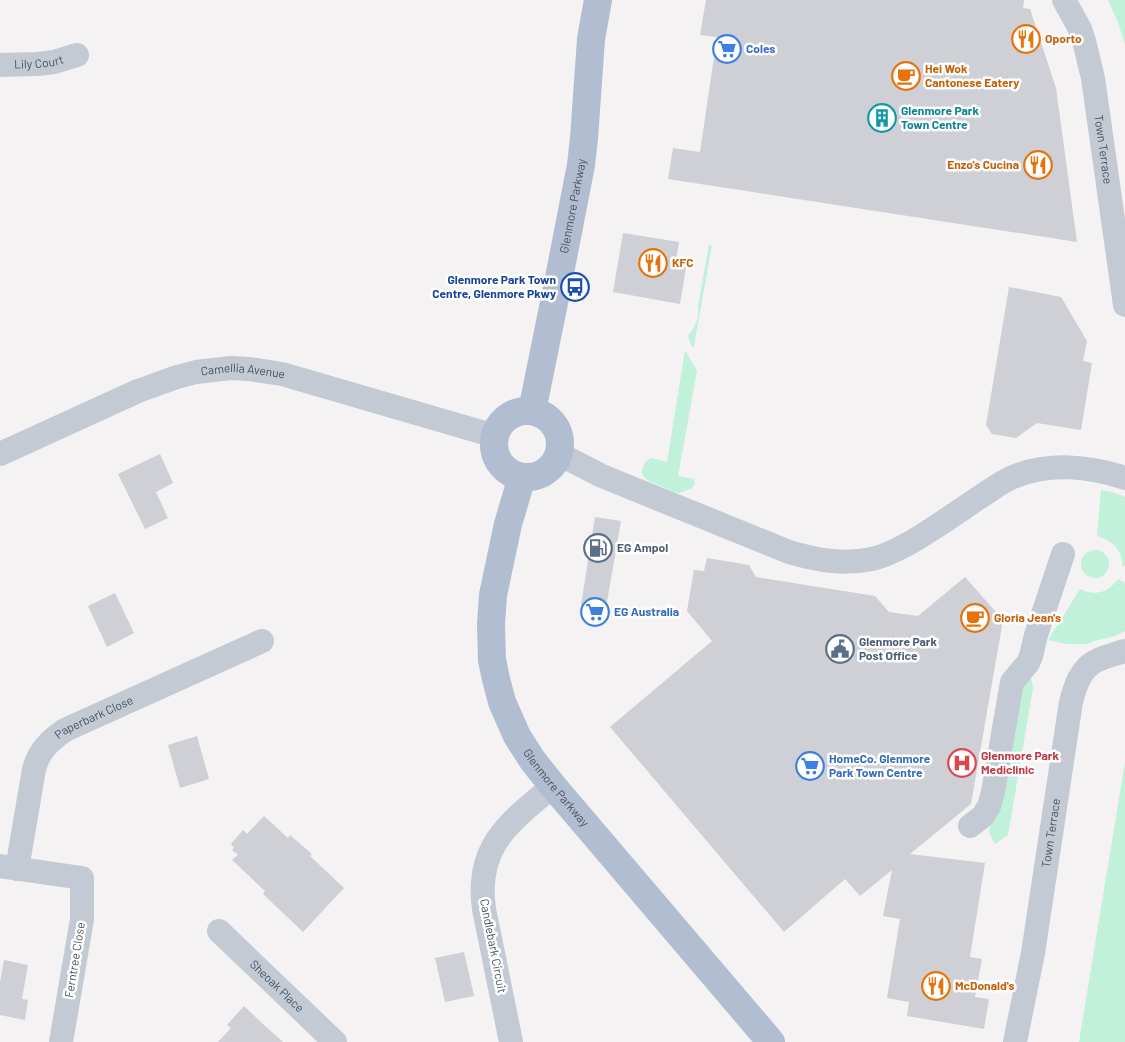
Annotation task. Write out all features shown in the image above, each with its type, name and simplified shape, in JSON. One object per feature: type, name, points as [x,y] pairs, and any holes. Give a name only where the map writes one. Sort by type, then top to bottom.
[{"type":"main road","name":"Glenmore Parkway","points":[[532,411],[581,165],[591,39],[598,0]]},
{"type":"main road","points":[[522,411],[532,411],[543,415],[552,422],[560,438],[560,450],[556,461],[549,470],[538,476],[522,477],[511,474],[502,466],[496,456],[493,445],[495,436],[502,422],[511,415],[522,411]]},
{"type":"main road","name":"Glenmore Parkway","points":[[522,477],[508,524],[493,595],[490,624],[492,660],[502,702],[517,736],[533,761],[771,1042]]},
{"type":"street","name":"Town Terrace","points":[[1064,0],[1080,29],[1093,78],[1125,305]]},
{"type":"street","name":"Lily Court","points":[[0,65],[54,62],[77,55]]},
{"type":"street","name":"Camellia Avenue","points":[[0,454],[159,382],[196,372],[231,368],[282,374],[495,436]]},
{"type":"street","points":[[559,454],[602,476],[789,552],[828,561],[846,562],[873,559],[892,553],[906,546],[996,486],[1028,472],[1079,468],[1125,478]]},
{"type":"street","points":[[970,826],[983,816],[989,806],[1012,682],[1028,663],[1031,656],[1036,635],[1064,554]]},
{"type":"street","name":"Paperbark Close","points":[[8,868],[34,769],[47,744],[65,730],[262,641]]},
{"type":"street","name":"Town Terrace","points":[[1015,1042],[1033,953],[1074,688],[1081,674],[1092,663],[1125,651]]},
{"type":"street","name":"Candlebark Circuit","points":[[512,1042],[484,909],[482,896],[483,876],[492,848],[502,832],[514,819],[553,786]]},
{"type":"street","name":"Ferntree Close","points":[[8,868],[82,878],[82,919],[61,1042]]},
{"type":"street","name":"Sheoak Place","points":[[219,931],[335,1042]]},
{"type":"green space","points":[[1108,0],[1125,0],[1125,45],[1119,25]]},
{"type":"green space","points":[[709,245],[712,245],[694,346],[692,347],[688,336],[698,318],[698,306]]},
{"type":"green space","points":[[685,350],[697,371],[678,476],[694,479],[695,483],[692,488],[680,493],[647,480],[642,474],[642,469],[645,462],[651,458],[667,462]]},
{"type":"green space","points":[[1101,490],[1125,497],[1125,566],[1122,566],[1121,555],[1116,546],[1097,536]]},
{"type":"green space","points":[[1095,550],[1105,554],[1109,564],[1105,574],[1095,578],[1085,574],[1081,564],[1085,554]]},
{"type":"green space","points":[[1118,579],[1125,583],[1125,631],[1087,644],[1067,644],[1048,640],[1080,589],[1096,593],[1101,592],[1114,584]]},
{"type":"green space","points":[[1031,677],[1033,688],[1008,835],[995,844],[989,829],[1005,792],[1022,691]]},
{"type":"green space","points":[[1125,762],[1125,1042],[1079,1042]]},
{"type":"building","name":"Glenmore Park Town Centre","points":[[706,0],[1024,0],[1023,8],[1030,9],[1056,88],[1077,242],[668,179],[673,148],[700,152],[717,37],[700,35]]},
{"type":"building","points":[[623,233],[679,242],[676,260],[687,262],[680,304],[613,292]]},
{"type":"building","points":[[1009,287],[1061,297],[1087,341],[1083,361],[1092,363],[1081,430],[1037,423],[1016,438],[992,434],[986,425]]},
{"type":"building","points":[[160,454],[173,483],[156,492],[168,518],[145,529],[118,474]]},
{"type":"building","points":[[595,517],[621,521],[604,619],[581,615]]},
{"type":"building","name":"HomeCo. Glenmore Park Town Centre","points":[[707,558],[749,565],[756,577],[875,596],[889,612],[918,616],[965,577],[1003,620],[971,804],[910,854],[985,863],[970,957],[982,959],[975,997],[989,999],[984,1029],[907,1016],[909,1002],[887,998],[900,919],[883,916],[892,870],[860,896],[845,879],[784,932],[610,727],[712,641],[687,611],[694,570],[704,571]]},
{"type":"building","points":[[115,593],[134,633],[107,647],[88,606]]},
{"type":"building","points":[[197,736],[209,779],[180,788],[168,745]]},
{"type":"building","points":[[264,816],[288,838],[290,835],[312,854],[310,856],[344,888],[303,932],[263,894],[265,891],[232,860],[238,855],[232,850],[234,848],[231,844],[243,830],[247,834]]},
{"type":"building","points":[[464,952],[474,996],[445,1002],[435,958]]},
{"type":"building","points":[[4,960],[28,965],[22,999],[28,1000],[25,1020],[0,1015],[0,982]]},
{"type":"building","points":[[244,1006],[283,1042],[218,1042],[231,1028],[227,1025]]},
{"type":"place","name":"Oporto","points":[[1026,39]]},
{"type":"place","name":"Coles","points":[[727,49]]},
{"type":"place","name":"Hei Wok Cantonese Eatery","points":[[906,76]]},
{"type":"place","name":"Glenmore Park Town Centre","points":[[882,118]]},
{"type":"place","name":"Enzo's Cucina","points":[[1038,165]]},
{"type":"place","name":"KFC","points":[[653,263]]},
{"type":"place","name":"Glenmore Park Town Centre, Glenmore Pkwy","points":[[575,287]]},
{"type":"place","name":"EG Ampol","points":[[598,548]]},
{"type":"place","name":"EG Australia","points":[[595,612]]},
{"type":"place","name":"Gloria Jean's","points":[[975,618]]},
{"type":"place","name":"Glenmore Park Post Office","points":[[840,649]]},
{"type":"place","name":"Glenmore Park Mediclinic","points":[[962,763]]},
{"type":"place","name":"HomeCo. Glenmore Park Town Centre","points":[[810,766]]},
{"type":"place","name":"McDonald's","points":[[936,986]]}]
